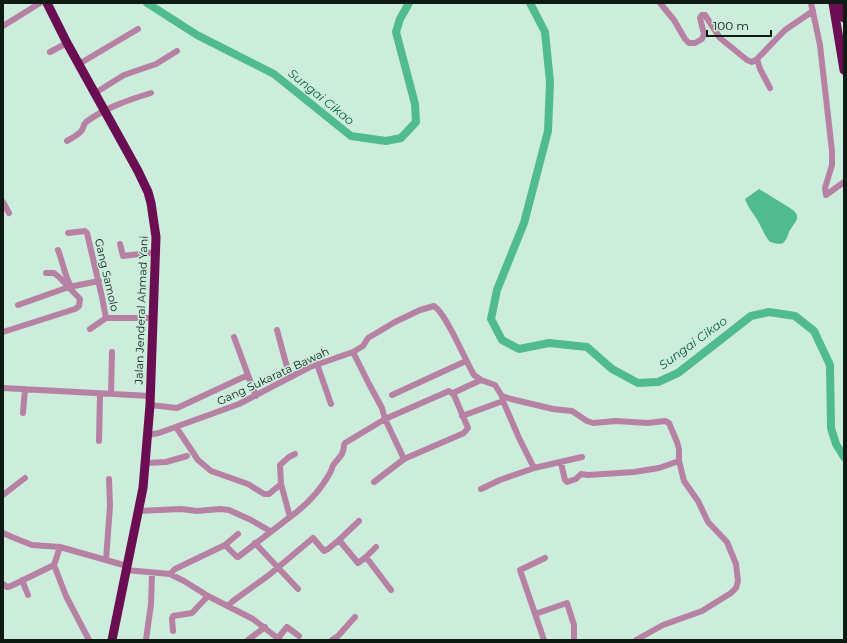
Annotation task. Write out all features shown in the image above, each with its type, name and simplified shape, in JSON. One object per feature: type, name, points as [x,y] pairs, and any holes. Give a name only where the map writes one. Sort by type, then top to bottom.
[{"type":"highway","name":"Jalan Jenderal Ahmad Yani","points":[[47,3],[78,64],[138,172],[148,192],[154,216],[156,252],[152,362],[148,399],[146,463],[138,511],[110,639]]},
{"type":"highway","points":[[834,3],[844,70]]},
{"type":"highway","points":[[841,3],[844,18]]},
{"type":"street","points":[[26,3],[30,9]]},
{"type":"street","points":[[3,26],[40,3]]},
{"type":"street","points":[[660,3],[674,20],[689,43],[695,43],[702,39],[704,34],[700,20],[701,16],[704,15],[708,18],[720,38],[735,51],[752,62],[757,59],[785,30],[813,11]]},
{"type":"street","points":[[811,3],[820,45],[832,151],[832,165],[825,188],[826,195],[844,182]]},
{"type":"street","points":[[78,64],[138,29]]},
{"type":"street","points":[[50,52],[67,43]]},
{"type":"street","points":[[95,93],[124,76],[156,64],[177,51]]},
{"type":"street","points":[[757,59],[760,69],[770,88]]},
{"type":"street","points":[[67,141],[81,131],[83,124],[105,111],[131,99],[151,93]]},
{"type":"street","points":[[3,202],[9,213]]},
{"type":"street","name":"Gang Samolo","points":[[68,233],[86,232],[99,281],[106,318],[153,318]]},
{"type":"street","points":[[120,244],[122,256],[156,252]]},
{"type":"street","points":[[58,250],[70,287]]},
{"type":"street","points":[[3,332],[75,309],[79,306],[80,299],[70,287],[56,274],[46,273]]},
{"type":"street","points":[[18,305],[70,287],[99,281]]},
{"type":"street","name":"Gang Sukarata Bawah","points":[[147,435],[176,427],[239,404],[291,376],[318,364],[353,352],[363,346],[368,338],[395,322],[420,310],[434,306],[447,322],[474,375],[481,380],[495,385],[502,398],[553,409],[572,411],[593,423],[616,421],[648,423],[667,421],[670,424],[679,449],[679,461],[684,481],[698,501],[708,522],[727,542],[736,564],[738,581],[736,588],[731,593],[702,611],[663,625],[636,640]]},
{"type":"street","points":[[90,329],[106,318]]},
{"type":"street","points":[[277,330],[287,367],[291,376]]},
{"type":"street","points":[[234,337],[256,396]]},
{"type":"street","points":[[111,394],[112,352]]},
{"type":"street","points":[[353,352],[382,408],[385,419],[404,460]]},
{"type":"street","points":[[392,396],[466,361]]},
{"type":"street","points":[[318,364],[331,404]]},
{"type":"street","points":[[3,388],[100,394],[133,394],[177,408],[248,375]]},
{"type":"street","points":[[225,545],[238,557],[254,543],[306,505],[318,492],[331,472],[334,464],[344,452],[344,445],[346,443],[385,419],[447,391],[453,393],[481,380]]},
{"type":"street","points":[[23,413],[24,389]]},
{"type":"street","points":[[374,482],[404,460],[466,431],[468,428],[453,393]]},
{"type":"street","points":[[99,440],[100,394]]},
{"type":"street","points":[[462,416],[502,398],[534,468]]},
{"type":"street","points":[[176,427],[198,460],[220,475],[248,484],[264,494],[269,494],[281,484]]},
{"type":"street","points":[[290,517],[281,484],[280,464],[289,456],[295,454]]},
{"type":"street","points":[[146,463],[166,462],[187,456]]},
{"type":"street","points":[[481,489],[500,480],[534,468],[582,457]]},
{"type":"street","points":[[561,463],[565,480],[567,482],[576,479],[581,474],[588,475],[634,472],[659,468],[679,461]]},
{"type":"street","points":[[3,495],[25,478]]},
{"type":"street","points":[[106,560],[110,506],[109,479]]},
{"type":"street","points":[[138,511],[181,509],[197,511],[220,509],[229,510],[270,531]]},
{"type":"street","points":[[228,606],[312,539],[315,540],[325,551],[359,521]]},
{"type":"street","points":[[3,532],[22,542],[32,545],[60,547],[106,560],[126,568],[152,573],[170,574],[208,596],[244,614],[265,627],[279,639],[287,627],[299,636]]},
{"type":"street","points":[[170,574],[175,569],[225,545],[238,534]]},
{"type":"street","points":[[339,540],[358,563],[376,547]]},
{"type":"street","points":[[254,543],[298,589]]},
{"type":"street","points":[[60,547],[54,565],[62,586],[89,640]]},
{"type":"street","points":[[366,557],[391,590]]},
{"type":"street","points":[[544,640],[520,570],[545,558]]},
{"type":"street","points":[[3,584],[8,586],[54,565]]},
{"type":"street","points":[[146,640],[151,604],[152,573]]},
{"type":"street","points":[[22,580],[28,595]]},
{"type":"street","points":[[173,631],[172,619],[174,616],[192,612],[208,596]]},
{"type":"street","points":[[535,614],[567,603],[574,625],[574,640]]},
{"type":"street","points":[[332,640],[338,636],[355,617]]},
{"type":"street","points":[[248,640],[265,627]]},
{"type":"shaded area","points":[[759,189],[790,208],[796,214],[797,220],[782,244],[770,242],[768,240],[746,202],[745,199]]},
{"type":"waterway","name":"Sungai Cikao","points":[[147,3],[197,35],[274,74],[351,136],[386,141],[401,138],[416,122],[415,104],[396,32],[400,19],[409,3]]},
{"type":"waterway","name":"Sungai Cikao","points":[[530,3],[545,32],[550,82],[548,131],[524,223],[497,290],[491,319],[502,340],[519,349],[549,343],[587,347],[612,369],[638,383],[658,382],[678,373],[751,316],[769,312],[795,316],[814,331],[830,365],[831,428],[836,444],[844,457]]}]
